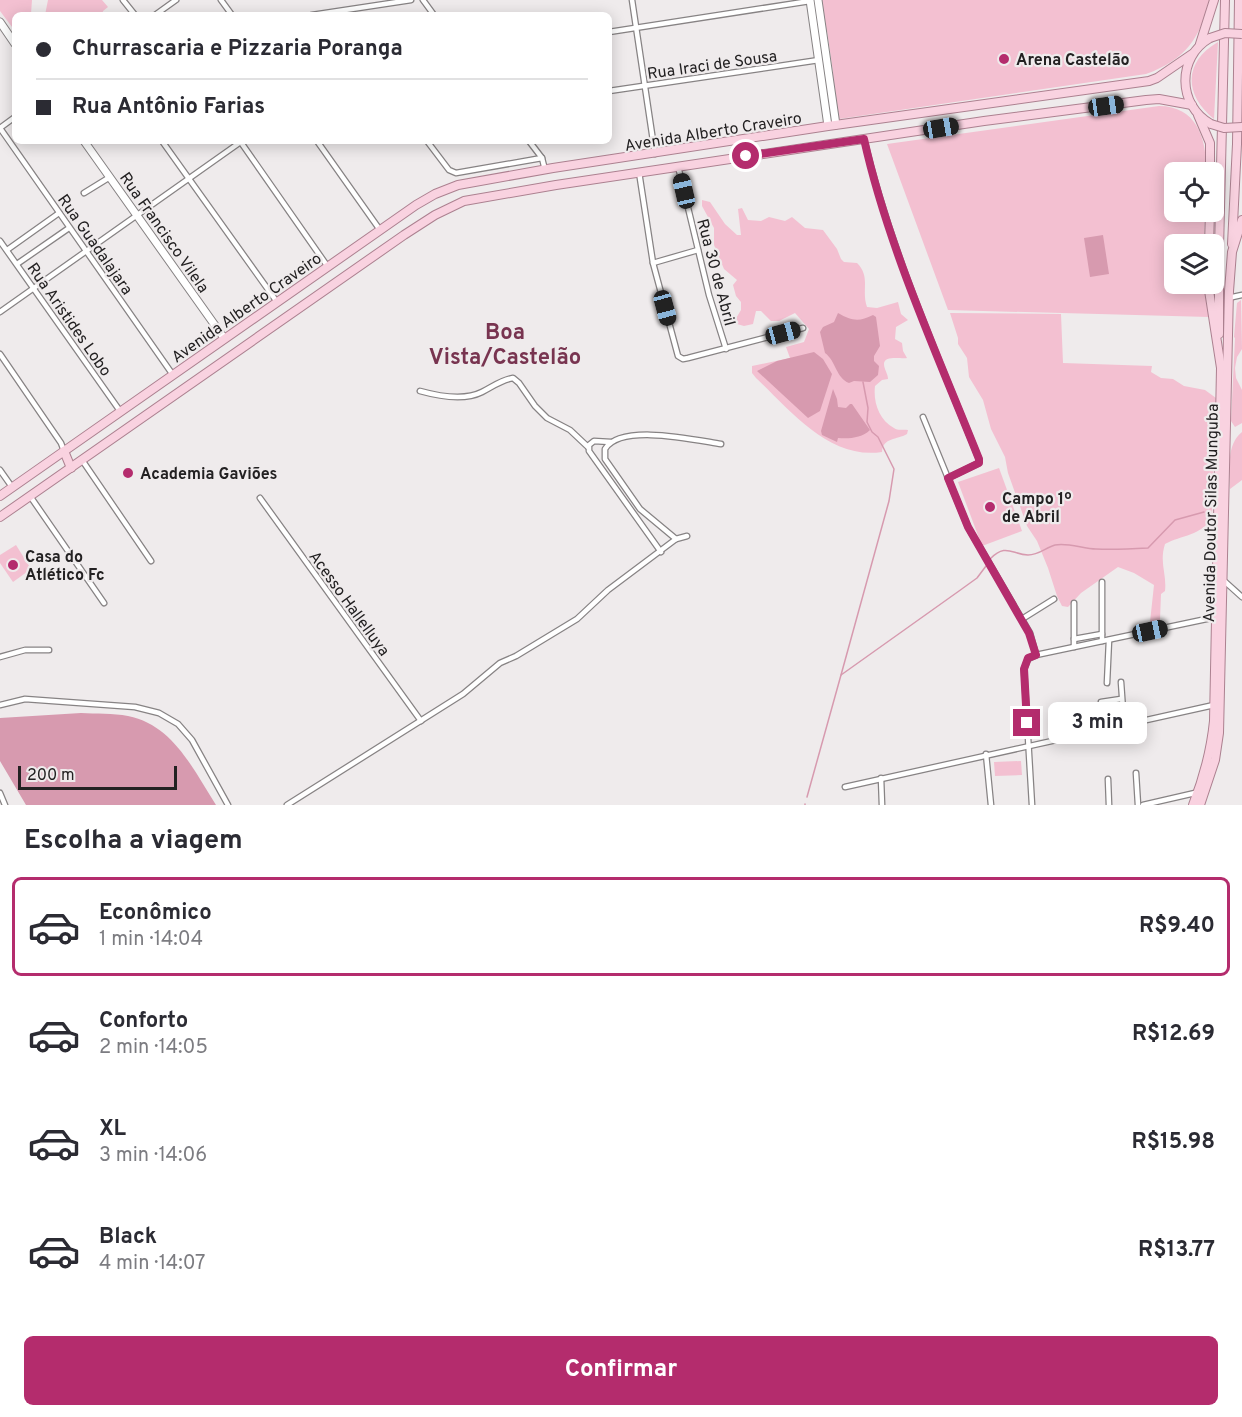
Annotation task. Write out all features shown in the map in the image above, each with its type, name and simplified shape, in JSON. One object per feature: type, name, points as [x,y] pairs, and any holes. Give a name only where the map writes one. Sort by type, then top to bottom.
[{"type":"main road","points":[[1210,162],[1210,143],[1188,96],[1185,80],[1192,54],[1199,45],[1214,0]]},
{"type":"main road","points":[[1221,368],[1219,269],[1226,0]]},
{"type":"main road","points":[[1232,252],[1237,144],[1239,0]]},
{"type":"main road","points":[[1199,45],[1225,33],[1242,34]]},
{"type":"main road","name":"Avenida Alberto Craveiro","points":[[0,495],[416,205],[446,189],[545,170],[1149,81],[1192,54]]},
{"type":"main road","name":"Avenida Alberto Craveiro","points":[[0,517],[435,215],[464,201],[678,166],[1146,100],[1159,99],[1194,108]]},
{"type":"main road","points":[[1194,108],[1211,124],[1224,128],[1242,128]]},
{"type":"main road","points":[[545,170],[547,186]]},
{"type":"main road","name":"Avenida Doutor Silas Munguba","points":[[1193,805],[1215,760],[1219,732],[1219,578],[1228,298],[1232,252],[1242,220]]},
{"type":"main road","name":"Avenida Doutor Silas Munguba","points":[[1210,294],[1221,368],[1222,499]]},
{"type":"main road","points":[[64,451],[71,468]]},
{"type":"main road","name":"Avenida Doutor Silas Munguba","points":[[1199,805],[1210,753],[1214,705],[1215,616],[1219,578]]},
{"type":"street","points":[[123,0],[133,12]]},
{"type":"street","points":[[159,12],[176,0]]},
{"type":"street","points":[[332,12],[411,0]]},
{"type":"street","points":[[632,0],[655,154]]},
{"type":"street","points":[[612,32],[813,0]]},
{"type":"street","points":[[813,0],[819,60],[832,126]]},
{"type":"street","points":[[813,0],[832,126]]},
{"type":"street","points":[[1,24],[12,40]]},
{"type":"street","name":"Rua Iraci de Sousa","points":[[612,91],[819,60]]},
{"type":"street","name":"Rua Guadalajara","points":[[0,128],[172,375]]},
{"type":"street","points":[[864,139],[876,191],[979,459],[979,463],[974,467],[948,478]]},
{"type":"street","name":"Rua Francisco Vilela","points":[[86,144],[224,339]]},
{"type":"street","points":[[164,144],[277,302]]},
{"type":"street","points":[[0,312],[237,144]]},
{"type":"street","points":[[243,144],[328,267]]},
{"type":"street","points":[[319,144],[380,230]]},
{"type":"street","points":[[429,144],[449,170],[456,173],[542,158]]},
{"type":"street","points":[[531,144],[542,158],[545,170]]},
{"type":"street","name":"Rua 30 de Abril","points":[[678,166],[709,295],[726,349]]},
{"type":"street","points":[[639,172],[653,262],[677,352],[682,359],[802,328]]},
{"type":"street","points":[[84,193],[110,177]]},
{"type":"street","points":[[7,250],[59,213]]},
{"type":"street","points":[[16,264],[69,228]]},
{"type":"street","name":"Rua Aristides Lobo","points":[[0,241],[120,411]]},
{"type":"street","points":[[653,262],[698,250]]},
{"type":"street","points":[[1228,298],[1242,295]]},
{"type":"street","points":[[0,354],[61,443],[64,451]]},
{"type":"street","points":[[420,391],[436,396],[469,395],[480,393],[513,378],[535,406],[547,417],[572,431],[588,447],[595,461],[661,552]]},
{"type":"street","points":[[923,417],[968,527],[1022,619],[1036,655]]},
{"type":"street","points":[[588,447],[595,441],[611,442],[651,434],[721,444]]},
{"type":"street","points":[[611,442],[604,453],[607,462],[640,509],[676,539]]},
{"type":"street","points":[[82,460],[151,561]]},
{"type":"street","points":[[0,470],[12,487]]},
{"type":"street","points":[[30,496],[104,603]]},
{"type":"street","name":"Acesso Hallelluya","points":[[260,498],[421,722]]},
{"type":"street","points":[[287,805],[463,694],[500,663],[516,656],[577,619],[608,590],[676,539],[687,536]]},
{"type":"street","points":[[1219,578],[1242,597]]},
{"type":"street","points":[[1102,582],[1102,641]]},
{"type":"street","points":[[1022,619],[1053,599]]},
{"type":"street","points":[[1074,603],[1074,647]]},
{"type":"street","points":[[1032,805],[1024,669],[1028,658],[1215,616]]},
{"type":"street","points":[[1074,639],[1102,634]]},
{"type":"street","points":[[1107,683],[1108,640]]},
{"type":"street","points":[[0,657],[25,650],[49,650]]},
{"type":"street","points":[[1121,682],[1124,724]]},
{"type":"street","points":[[0,705],[25,699],[135,707],[159,713],[178,724],[192,740],[228,805]]},
{"type":"street","points":[[1101,702],[1121,699]]},
{"type":"street","points":[[845,787],[1214,705]]},
{"type":"street","points":[[986,754],[991,805]]},
{"type":"street","points":[[1136,773],[1137,805]]},
{"type":"street","points":[[881,778],[882,805]]},
{"type":"street","points":[[1108,778],[1109,805]]},
{"type":"street","points":[[1143,805],[1201,792]]},
{"type":"street","points":[[0,793],[5,805]]},
{"type":"shaded area","points":[[0,0],[32,0],[31,12],[12,12],[12,27],[0,11]]},
{"type":"shaded area","points":[[48,0],[102,0],[108,7],[103,12],[46,12]]},
{"type":"shaded area","name":"Arena Castelão","points":[[821,0],[1211,0],[1196,37],[1189,46],[1172,62],[1146,74],[839,119]]},
{"type":"shaded area","points":[[1218,42],[1214,119],[1197,100],[1192,79],[1193,69],[1198,59]]},
{"type":"shaded area","points":[[1159,106],[1183,112],[1198,127],[1205,149],[1206,162],[1164,162],[1164,222],[1205,222],[1204,234],[1164,234],[1164,294],[1206,294],[1209,317],[948,310],[887,144]]},
{"type":"shaded area","points":[[702,200],[710,202],[725,224],[737,235],[741,235],[738,209],[742,208],[748,220],[761,221],[769,217],[785,221],[792,217],[805,228],[823,230],[837,249],[841,259],[844,262],[857,263],[864,273],[867,307],[877,308],[898,302],[901,314],[908,320],[896,327],[895,339],[902,343],[907,358],[890,358],[885,361],[884,366],[888,379],[882,380],[875,386],[875,398],[884,420],[896,429],[908,430],[907,434],[888,441],[882,452],[863,452],[845,448],[828,441],[812,430],[756,378],[752,373],[752,366],[790,358],[786,347],[804,342],[809,329],[795,313],[779,321],[771,321],[761,311],[756,311],[753,324],[744,326],[737,324],[735,320],[741,310],[741,302],[736,296],[733,285],[737,280],[724,269],[714,245],[714,228],[702,206]]},
{"type":"shaded area","points":[[1103,235],[1109,274],[1090,277],[1084,238]]},
{"type":"shaded area","points":[[1241,300],[1242,349],[1237,357],[1235,368],[1236,378],[1242,390],[1242,423],[1235,427],[1231,421],[1234,337],[1237,303]]},
{"type":"shaded area","points":[[838,313],[855,320],[873,315],[876,317],[880,346],[874,356],[874,361],[879,366],[878,375],[870,382],[849,383],[845,381],[825,353],[820,332],[823,327],[834,322]]},
{"type":"shaded area","points":[[950,313],[1061,314],[1063,363],[1152,366],[1151,372],[1161,378],[1173,379],[1184,386],[1205,390],[1216,398],[1212,517],[1197,532],[1165,544],[1163,557],[1165,591],[1161,594],[1160,620],[1150,622],[1154,585],[1118,567],[1081,593],[1068,607],[1062,606],[1037,541],[1027,526],[1008,473],[1005,457],[991,429],[983,400],[969,377],[967,358],[958,344]]},
{"type":"shaded area","points":[[814,352],[823,359],[832,374],[820,411],[808,418],[757,371],[777,361]]},
{"type":"shaded area","points":[[833,389],[838,407],[846,408],[852,404],[870,430],[855,437],[838,438],[837,442],[822,435],[821,431]]},
{"type":"shaded area","points":[[1242,432],[1242,480],[1230,489],[1231,450],[1233,443]]},
{"type":"shaded area","name":"Campo 1º de Abril","points":[[999,468],[1022,531],[982,546],[958,482]]},
{"type":"shaded area","points":[[16,545],[31,569],[13,582],[0,563],[0,555]]},
{"type":"shaded area","points":[[81,713],[128,716],[158,729],[170,739],[190,763],[216,805],[26,805],[0,761],[0,718]]},
{"type":"shaded area","points":[[1021,761],[1022,775],[995,776],[994,762]]},
{"type":"waterway","points":[[841,675],[889,501],[894,469],[878,437],[872,432],[867,422],[868,408],[863,382]]},
{"type":"waterway","points":[[990,559],[1000,551],[1032,555],[1060,544],[1091,549],[1148,548],[1175,520],[1204,512]]},
{"type":"waterway","points":[[807,797],[841,675],[977,578],[986,566]]},
{"type":"place","name":"Arena Castelão","points":[[1004,59]]},
{"type":"place","name":"Academia Gaviões","points":[[128,473]]},
{"type":"place","name":"Campo 1º de Abril","points":[[990,507]]},
{"type":"place","name":"Casa do Atlético Fc","points":[[13,565]]},
{"type":"district","name":"Boa Vista/Castelão","points":[[505,344]]},
{"type":"route","points":[[746,156],[864,139],[876,191],[979,459],[979,463],[974,467],[948,478],[968,527],[1022,619],[1036,655],[1030,656],[1024,664],[1027,723]]}]
